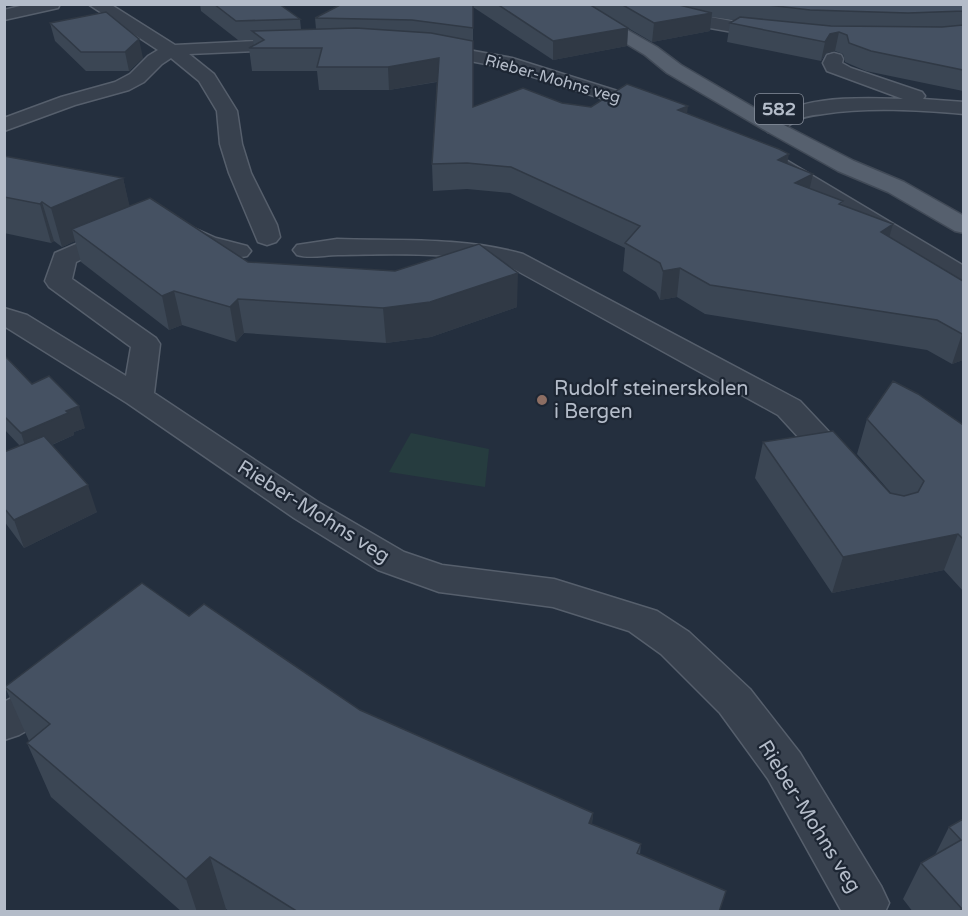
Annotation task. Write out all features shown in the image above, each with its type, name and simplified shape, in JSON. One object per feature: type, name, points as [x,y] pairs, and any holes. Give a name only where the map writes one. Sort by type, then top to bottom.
[{"type":"main road","name":"582","points":[[569,4],[651,51],[734,84],[846,166],[896,187],[963,226]]},
{"type":"main road","name":"582","points":[[813,128],[869,162],[896,187]]},
{"type":"street","points":[[4,15],[52,4]]},
{"type":"street","points":[[96,4],[192,64],[207,78],[227,111],[231,144],[240,173],[265,225],[267,237]]},
{"type":"street","points":[[624,4],[647,12],[786,36]]},
{"type":"street","points":[[4,125],[68,101],[122,86],[137,78],[155,60],[170,51],[190,48],[322,44]]},
{"type":"street","name":"Rieber-Mohns veg","points":[[413,46],[460,52],[505,62],[671,115]]},
{"type":"street","points":[[834,59],[832,63],[834,67],[844,72],[941,105]]},
{"type":"street","points":[[783,122],[849,105],[941,105],[963,108]]},
{"type":"street","points":[[783,122],[813,128],[890,106]]},
{"type":"street","points":[[758,154],[802,178],[963,277]]},
{"type":"street","points":[[138,396],[146,344],[58,281],[64,258],[153,220],[208,244],[238,251]]},
{"type":"street","points":[[256,270],[240,263],[237,257],[238,251],[249,243],[267,237],[289,238],[304,245],[299,258],[337,247],[443,249],[492,253],[514,259],[789,408],[862,484]]},
{"type":"street","name":"Rieber-Mohns veg","points":[[4,316],[17,321],[138,396],[306,510],[391,561],[439,578],[554,593],[643,621],[675,643],[735,701],[784,766],[864,903]]},
{"type":"street","points":[[4,723],[62,690]]},
{"type":"green space","points":[[411,433],[489,449],[485,487],[389,472]]},
{"type":"building","points":[[214,4],[279,4],[300,19],[236,21]]},
{"type":"building","points":[[342,4],[473,4],[473,28],[412,20],[315,18]]},
{"type":"building","points":[[497,4],[589,4],[628,28],[553,41]]},
{"type":"building","points":[[621,4],[675,4],[712,13],[654,23]]},
{"type":"building","points":[[759,4],[963,4],[963,11],[908,13],[810,10]]},
{"type":"building","points":[[106,12],[139,39],[125,52],[81,52],[50,23]]},
{"type":"building","points":[[740,17],[831,26],[942,27],[963,25],[963,70],[871,51],[849,43],[847,35],[839,32],[830,34],[825,42],[730,23]]},
{"type":"building","points":[[356,28],[431,33],[473,41],[473,107],[523,88],[562,103],[591,107],[627,84],[688,106],[678,110],[789,154],[778,160],[813,174],[795,183],[843,201],[839,204],[893,224],[881,232],[963,281],[963,334],[937,320],[710,285],[680,268],[663,271],[660,263],[625,243],[640,226],[511,167],[467,163],[432,164],[439,58],[388,67],[317,67],[322,48],[249,48],[264,40],[252,31]]},
{"type":"building","points":[[4,156],[123,178],[51,208],[42,202],[40,204],[4,197]]},
{"type":"building","points":[[150,198],[248,262],[395,271],[479,244],[518,273],[430,302],[383,308],[238,299],[230,307],[174,291],[162,296],[72,229]]},
{"type":"building","points":[[4,355],[32,384],[49,376],[79,406],[21,433],[4,416]]},
{"type":"building","points":[[893,381],[918,394],[963,425],[963,539],[958,534],[843,557],[763,442],[833,431],[890,493],[904,496],[918,492],[924,481],[867,419]]},
{"type":"building","points":[[44,436],[88,485],[14,520],[4,508],[4,452]]},
{"type":"building","points":[[142,583],[189,616],[204,604],[360,710],[593,813],[589,823],[641,844],[637,853],[726,891],[719,912],[298,912],[210,857],[186,879],[27,743],[50,724],[5,687]]},
{"type":"building","points":[[963,819],[963,912],[958,912],[962,909],[921,863],[961,840],[949,827]]},
{"type":"place","name":"Rudolf steinerskolen i Bergen","points":[[542,400]]}]
